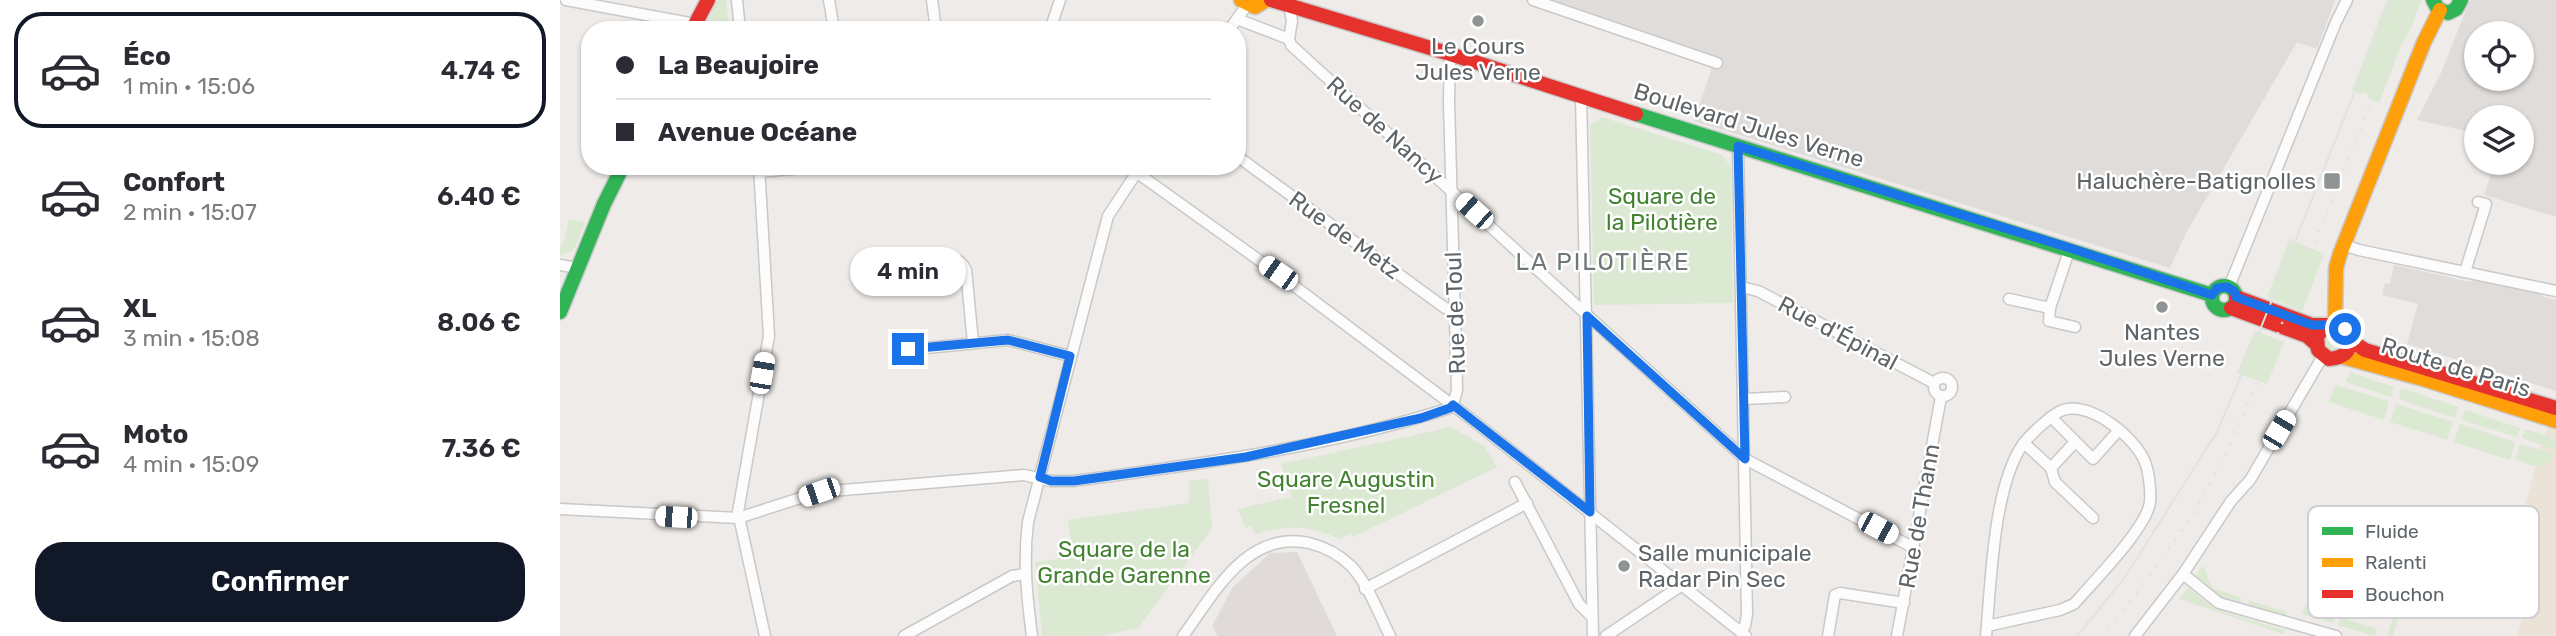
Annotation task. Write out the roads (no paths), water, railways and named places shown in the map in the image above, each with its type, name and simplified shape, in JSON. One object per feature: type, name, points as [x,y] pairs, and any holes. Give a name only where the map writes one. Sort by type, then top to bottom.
[{"type":"main road","points":[[697,21],[709,0]]},
{"type":"main road","points":[[1244,2],[1255,7],[1269,0]]},
{"type":"main road","name":"Boulevard Jules Verne","points":[[1269,0],[1450,53],[1738,146],[2070,248],[2212,295],[2217,308],[2224,310],[2232,297]]},
{"type":"main road","points":[[2330,326],[2336,268],[2437,5],[2452,11],[2458,7],[2460,0]]},
{"type":"main road","points":[[560,312],[619,175]]},
{"type":"main road","points":[[2212,295],[2218,288],[2232,297],[2307,336],[2333,360],[2343,357],[2349,350],[2351,341],[2345,329],[2312,325],[2232,297]]},
{"type":"main road","points":[[2320,350],[2318,334],[2330,326]]},
{"type":"main road","name":"Route de Paris","points":[[2351,341],[2365,350],[2556,408]]},
{"type":"main road","name":"Route de Paris","points":[[2343,357],[2556,421]]},
{"type":"street","points":[[565,0],[665,21]]},
{"type":"street","points":[[737,0],[739,21]]},
{"type":"street","points":[[829,0],[832,21]]},
{"type":"street","points":[[932,0],[935,21]]},
{"type":"street","points":[[1054,21],[1060,0]]},
{"type":"street","points":[[1533,0],[1717,63]]},
{"type":"street","points":[[2232,297],[2336,22],[2347,0]]},
{"type":"street","points":[[1237,19],[1244,2]]},
{"type":"street","points":[[1289,5],[1292,21],[1289,38]]},
{"type":"street","name":"Rue de Nancy","points":[[1237,19],[1242,21]]},
{"type":"street","name":"Rue de Nancy","points":[[1246,22],[1289,38],[1291,45],[1745,459],[1914,548]]},
{"type":"street","name":"Rue de Toul","points":[[1450,53],[1457,390],[1453,405]]},
{"type":"street","points":[[1581,96],[1593,636]]},
{"type":"street","points":[[1146,175],[1453,405],[1743,634],[1747,614],[1738,146]]},
{"type":"street","name":"Rue de Metz","points":[[1246,163],[1434,300],[1455,312]]},
{"type":"street","points":[[759,175],[769,336],[738,518],[765,636]]},
{"type":"street","points":[[1032,636],[1025,574],[1028,522],[1108,216],[1134,175]]},
{"type":"street","points":[[2465,272],[2486,204],[2478,202]]},
{"type":"street","points":[[2344,245],[2556,291]]},
{"type":"street","points":[[2070,248],[2050,308],[2049,321],[2075,327]]},
{"type":"street","points":[[895,271],[907,265],[953,260],[963,265],[966,270],[973,344]]},
{"type":"street","points":[[560,265],[577,268]]},
{"type":"street","name":"Rue d'Épinal","points":[[1741,287],[1758,291],[1934,383],[1944,378],[1951,383],[1951,392],[1941,397]]},
{"type":"street","points":[[2008,299],[2050,308]]},
{"type":"street","points":[[901,347],[916,349],[1008,340],[1070,356]]},
{"type":"street","points":[[2135,636],[2183,574],[2231,501],[2250,480],[2320,350]]},
{"type":"street","points":[[1934,383],[1935,393],[1941,397]]},
{"type":"street","points":[[1744,399],[1784,397]]},
{"type":"street","name":"Rue de Thann","points":[[1897,636],[1941,397]]},
{"type":"street","points":[[560,509],[738,518],[819,492],[1024,475],[1051,481],[1074,481],[1246,457],[1421,418],[1453,405]]},
{"type":"street","points":[[2081,408],[2119,430],[2146,464],[2150,503],[2138,527],[2074,604],[1987,631],[2002,497],[2008,474],[2024,443],[2052,417],[2064,409],[2081,408]]},
{"type":"street","points":[[2052,417],[2093,459],[2119,430]]},
{"type":"street","points":[[2051,468],[2075,442]]},
{"type":"street","points":[[2024,443],[2051,468],[2055,482],[2093,518]]},
{"type":"street","points":[[1515,482],[1579,604],[1592,617]]},
{"type":"street","points":[[1365,589],[1527,503]]},
{"type":"street","points":[[1183,636],[1240,562],[1264,547],[1279,542],[1306,542],[1334,553],[1352,567],[1390,636]]},
{"type":"street","points":[[904,636],[1012,576],[1025,574]]},
{"type":"street","points":[[2183,574],[2219,603],[2336,636]]},
{"type":"street","points":[[1605,636],[1682,585]]},
{"type":"street","points":[[1828,636],[1835,595],[1840,593],[1904,603]]},
{"type":"tram line","points":[[2077,636],[2123,580],[2217,432],[2391,0]]},
{"type":"railway","points":[[2101,636],[2134,597],[2194,513],[2227,451],[2268,358],[2412,0]]},
{"type":"place","name":"Le Cours Jules Verne","points":[[1478,21]]},
{"type":"place","name":"Haluchère-Batignolles","points":[[2332,181]]},
{"type":"place","name":"Nantes Jules Verne","points":[[2162,307]]},
{"type":"place","name":"Salle municipale Radar Pin Sec","points":[[1624,566]]},
{"type":"district","name":"LA PILOTIÈRE","points":[[1603,262]]},
{"type":"park label","name":"Square de la Pilotière","points":[[1662,209]]},
{"type":"park label","name":"Square Augustin Fresnel","points":[[1346,492]]},
{"type":"park label","name":"Square de la Grande Garenne","points":[[1124,562]]}]
